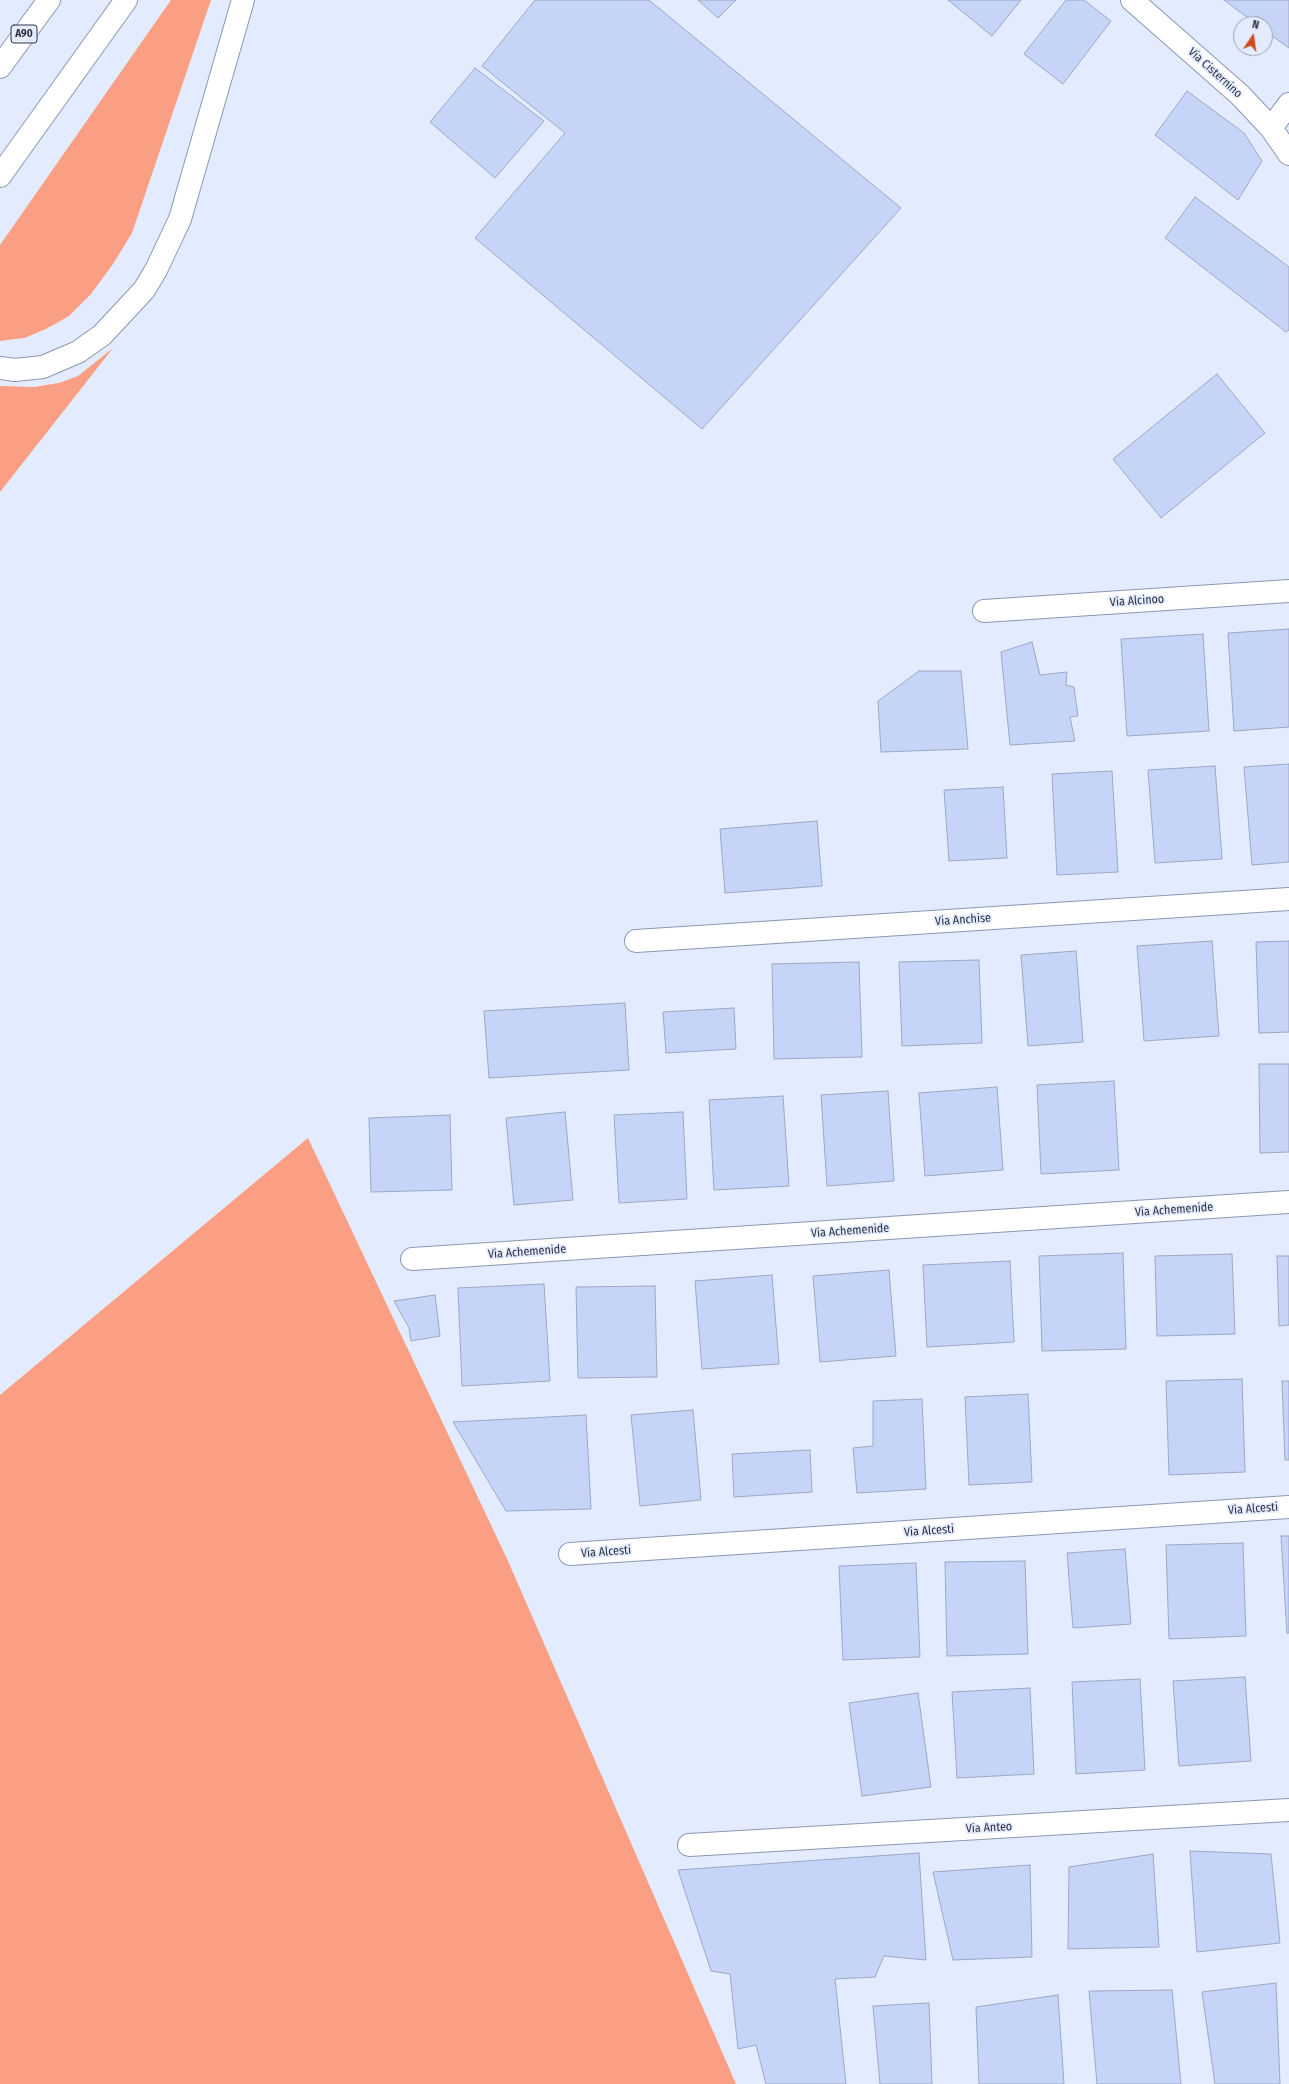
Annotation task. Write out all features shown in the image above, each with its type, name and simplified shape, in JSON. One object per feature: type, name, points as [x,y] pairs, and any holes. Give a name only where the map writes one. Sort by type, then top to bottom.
[{"type":"main road","name":"A90","points":[[0,67],[48,0]]},
{"type":"main road","points":[[0,176],[126,0]]},
{"type":"main road","points":[[0,368],[15,370],[43,367],[78,352],[102,336],[144,290],[156,270],[180,219],[243,0]]},
{"type":"main road","name":"Via Cisternino","points":[[1132,0],[1225,82],[1271,128],[1289,154]]},
{"type":"main road","points":[[1271,128],[1289,104]]},
{"type":"main road","name":"Via Alcinoo","points":[[984,611],[1289,591]]},
{"type":"main road","name":"Via Anchise","points":[[636,941],[1289,899]]},
{"type":"main road","name":"Via Achemenide","points":[[412,1259],[1289,1202]]},
{"type":"main road","name":"Via Alcesti","points":[[570,1554],[1289,1507]]},
{"type":"main road","name":"Via Anteo","points":[[689,1845],[1289,1810]]},
{"type":"shaded area","points":[[171,0],[211,0],[132,233],[113,264],[91,294],[69,316],[46,329],[24,338],[0,341],[0,245]]},
{"type":"shaded area","points":[[113,348],[0,492],[0,386],[34,387],[59,383],[78,376]]},
{"type":"shaded area","points":[[308,1138],[508,1561],[736,2084],[0,2084],[0,1395]]},
{"type":"building","points":[[535,0],[649,0],[901,208],[702,429],[475,238],[565,133],[482,66]]},
{"type":"building","points":[[698,0],[736,0],[718,18]]},
{"type":"building","points":[[948,0],[1021,0],[992,36]]},
{"type":"building","points":[[1066,0],[1084,0],[1111,21],[1063,84],[1024,54]]},
{"type":"building","points":[[1224,0],[1289,0],[1289,48],[1273,37],[1273,16],[1245,16]]},
{"type":"building","points":[[475,68],[544,121],[495,178],[430,122]]},
{"type":"building","points":[[1187,91],[1244,133],[1262,161],[1238,200],[1155,135]]},
{"type":"building","points":[[1195,197],[1289,267],[1289,330],[1286,332],[1165,238]]},
{"type":"building","points":[[1217,374],[1265,433],[1161,518],[1113,459]]},
{"type":"building","points":[[1289,629],[1289,727],[1234,731],[1228,633]]},
{"type":"building","points":[[1203,634],[1209,731],[1127,736],[1121,639]]},
{"type":"building","points":[[1032,642],[1040,675],[1067,672],[1066,685],[1074,687],[1078,716],[1070,717],[1075,741],[1010,745],[1001,652]]},
{"type":"building","points":[[919,671],[961,671],[968,749],[881,752],[878,701]]},
{"type":"building","points":[[1289,764],[1289,862],[1252,865],[1244,767]]},
{"type":"building","points":[[1215,766],[1222,859],[1155,863],[1148,770]]},
{"type":"building","points":[[1112,771],[1118,872],[1057,875],[1052,774]]},
{"type":"building","points":[[1003,787],[1007,858],[949,861],[944,790]]},
{"type":"building","points":[[817,821],[822,886],[725,893],[720,829]]},
{"type":"building","points":[[1212,941],[1219,1036],[1144,1041],[1137,946]]},
{"type":"building","points":[[1289,941],[1289,1032],[1259,1033],[1256,942]]},
{"type":"building","points":[[1076,951],[1083,1042],[1028,1046],[1021,955]]},
{"type":"building","points":[[979,960],[982,1043],[902,1046],[899,962]]},
{"type":"building","points":[[859,962],[862,1057],[774,1059],[772,964]]},
{"type":"building","points":[[625,1003],[629,1070],[489,1078],[484,1011]]},
{"type":"building","points":[[734,1008],[736,1049],[666,1053],[663,1012]]},
{"type":"building","points":[[1259,1064],[1289,1064],[1289,1152],[1260,1153]]},
{"type":"building","points":[[1114,1081],[1119,1170],[1041,1174],[1037,1085]]},
{"type":"building","points":[[997,1087],[1003,1170],[925,1176],[919,1093]]},
{"type":"building","points":[[888,1091],[894,1181],[827,1186],[821,1095]]},
{"type":"building","points":[[783,1096],[789,1186],[714,1190],[709,1100]]},
{"type":"building","points":[[565,1112],[573,1200],[514,1205],[506,1118]]},
{"type":"building","points":[[683,1112],[687,1199],[619,1203],[614,1115]]},
{"type":"building","points":[[450,1115],[452,1190],[371,1192],[369,1118]]},
{"type":"building","points":[[1123,1253],[1126,1349],[1042,1351],[1039,1256]]},
{"type":"building","points":[[1232,1254],[1235,1334],[1157,1336],[1155,1256]]},
{"type":"building","points":[[1277,1256],[1289,1256],[1289,1325],[1279,1326]]},
{"type":"building","points":[[1010,1261],[1014,1342],[927,1347],[923,1265]]},
{"type":"building","points":[[889,1270],[896,1356],[820,1362],[813,1276]]},
{"type":"building","points":[[772,1275],[779,1364],[702,1369],[695,1281]]},
{"type":"building","points":[[544,1284],[550,1381],[462,1386],[458,1288]]},
{"type":"building","points":[[655,1286],[657,1377],[578,1378],[576,1287]]},
{"type":"building","points":[[435,1295],[440,1336],[411,1341],[409,1328],[394,1301]]},
{"type":"building","points":[[1242,1379],[1245,1472],[1169,1475],[1166,1381]]},
{"type":"building","points":[[1282,1381],[1289,1381],[1289,1460],[1285,1460]]},
{"type":"building","points":[[1028,1394],[1032,1482],[969,1485],[965,1397]]},
{"type":"building","points":[[922,1399],[926,1489],[857,1493],[853,1448],[873,1446],[873,1401]]},
{"type":"building","points":[[693,1410],[701,1500],[640,1506],[631,1415]]},
{"type":"building","points":[[586,1415],[591,1509],[506,1511],[453,1422]]},
{"type":"building","points":[[810,1450],[812,1492],[734,1497],[732,1454]]},
{"type":"building","points":[[1281,1536],[1289,1536],[1289,1633],[1287,1633]]},
{"type":"building","points":[[1243,1543],[1246,1636],[1169,1639],[1166,1545]]},
{"type":"building","points":[[1125,1549],[1131,1624],[1073,1628],[1067,1553]]},
{"type":"building","points":[[1025,1561],[1028,1654],[947,1656],[945,1562]]},
{"type":"building","points":[[916,1563],[920,1657],[843,1660],[839,1566]]},
{"type":"building","points":[[1245,1677],[1251,1761],[1179,1766],[1173,1681]]},
{"type":"building","points":[[1140,1679],[1145,1770],[1076,1774],[1072,1682]]},
{"type":"building","points":[[1030,1688],[1034,1774],[957,1778],[952,1692]]},
{"type":"building","points":[[918,1693],[931,1787],[862,1796],[849,1703]]},
{"type":"building","points":[[1190,1851],[1271,1854],[1280,1943],[1197,1952]]},
{"type":"building","points":[[919,1853],[926,1960],[884,1956],[875,1977],[835,1979],[846,2084],[766,2084],[756,2045],[738,2049],[730,1974],[711,1971],[678,1870]]},
{"type":"building","points":[[1153,1854],[1159,1947],[1068,1949],[1069,1867]]},
{"type":"building","points":[[1030,1865],[1032,1957],[953,1960],[933,1872]]},
{"type":"building","points":[[1276,1983],[1280,2084],[1215,2084],[1202,1992]]},
{"type":"building","points":[[1172,1990],[1181,2084],[1097,2084],[1089,1991]]},
{"type":"building","points":[[1058,1995],[1064,2084],[979,2084],[976,2007]]},
{"type":"building","points":[[929,2003],[932,2084],[880,2084],[873,2006]]}]
